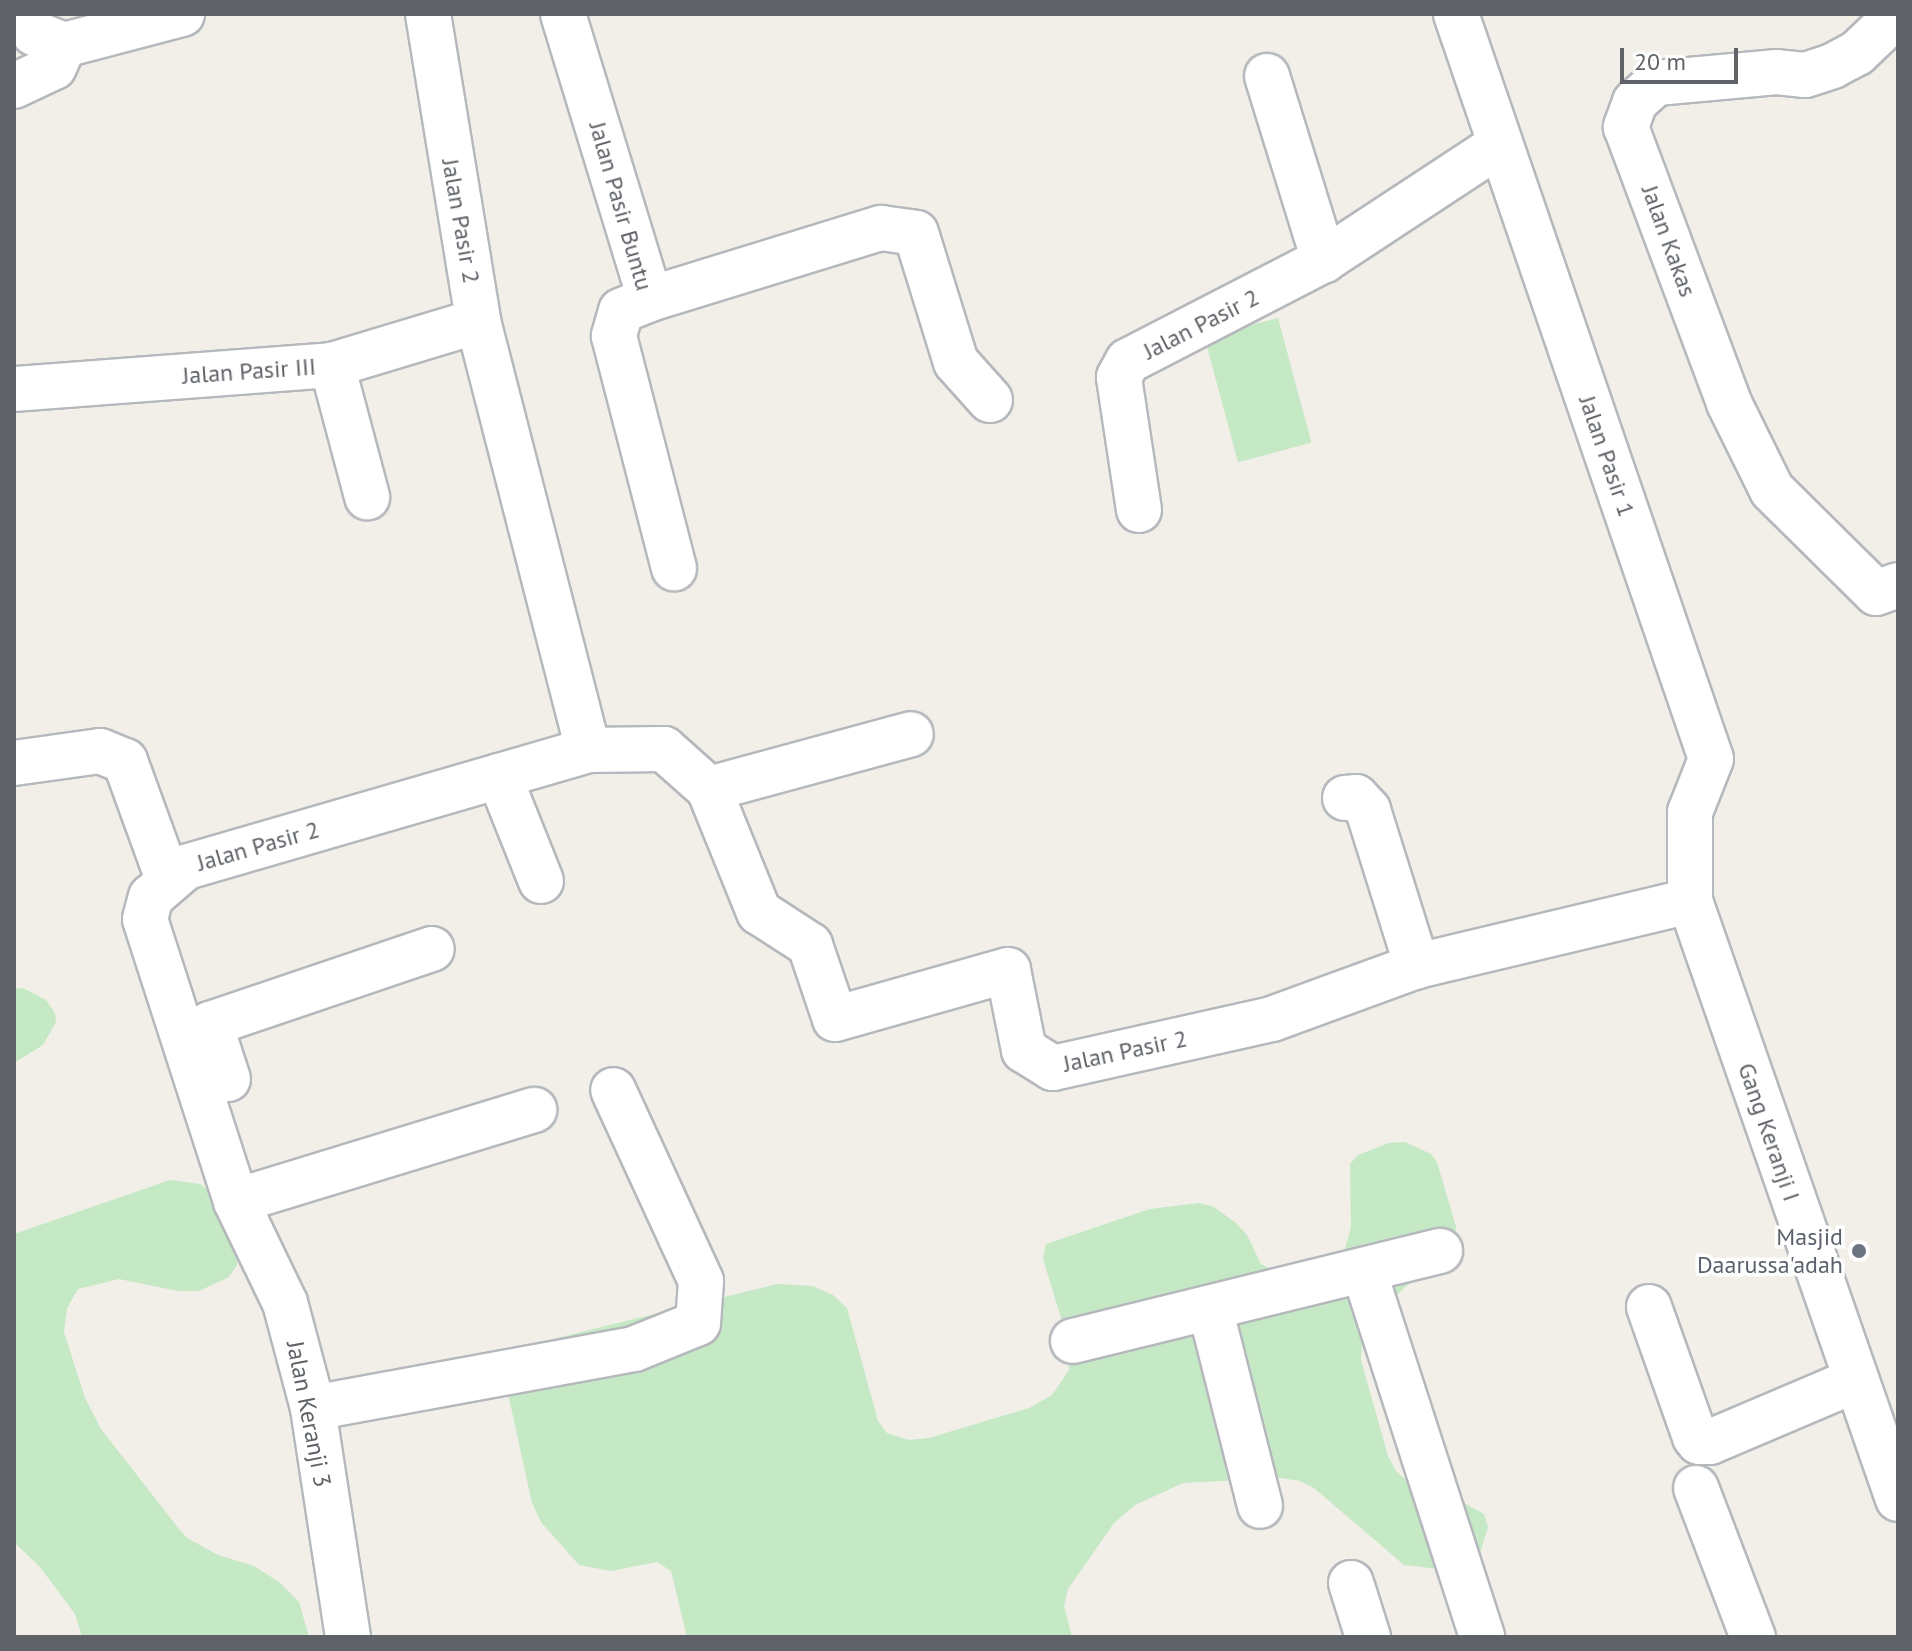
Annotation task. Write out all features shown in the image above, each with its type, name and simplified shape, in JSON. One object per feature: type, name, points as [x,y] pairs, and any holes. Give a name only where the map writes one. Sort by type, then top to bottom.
[{"type":"street","points":[[27,14],[34,33],[64,45],[182,14]]},
{"type":"street","name":"Jalan Pasir 2","points":[[428,14],[478,321],[588,750]]},
{"type":"street","name":"Jalan Pasir Buntu","points":[[563,14],[650,299],[621,311],[614,336],[674,568]]},
{"type":"street","name":"Jalan Pasir 1","points":[[1456,14],[1711,759],[1690,812],[1690,901]]},
{"type":"street","name":"Jalan Kakas","points":[[1898,15],[1857,53],[1833,66],[1805,75],[1777,72],[1656,83],[1635,102],[1626,127],[1729,403],[1772,490],[1876,593],[1898,585]]},
{"type":"street","points":[[14,86],[54,67],[64,45]]},
{"type":"street","points":[[1267,76],[1324,260]]},
{"type":"street","name":"Jalan Pasir 2","points":[[1139,510],[1119,377],[1128,361],[1324,260],[1499,145]]},
{"type":"street","points":[[650,299],[881,228],[916,233],[956,362],[990,400]]},
{"type":"street","name":"Jalan Pasir III","points":[[14,389],[332,365],[478,321]]},
{"type":"street","points":[[332,365],[367,497]]},
{"type":"street","points":[[709,789],[911,734]]},
{"type":"street","name":"Jalan Pasir 2","points":[[250,1196],[145,919],[151,897],[168,879],[186,867],[588,750],[664,749],[709,789],[759,912],[810,945],[835,1019],[1008,970],[1024,1050],[1053,1068],[1272,1019],[1417,966],[1690,901]]},
{"type":"street","points":[[14,763],[100,751],[125,761],[168,879]]},
{"type":"street","points":[[499,776],[541,881]]},
{"type":"street","points":[[1345,798],[1356,797],[1368,810],[1417,966]]},
{"type":"street","name":"Gang Keranji I","points":[[1690,901],[1898,1499]]},
{"type":"street","points":[[432,949],[210,1024],[250,1196],[534,1110]]},
{"type":"street","points":[[313,1408],[634,1349],[698,1323],[701,1281],[613,1090]]},
{"type":"street","name":"Jalan Keranji 3","points":[[250,1196],[285,1303],[313,1408],[348,1637]]},
{"type":"street","points":[[1073,1341],[1440,1251]]},
{"type":"street","points":[[1364,1271],[1482,1637]]},
{"type":"street","points":[[1649,1307],[1690,1426],[1699,1442],[1710,1442],[1856,1380]]},
{"type":"street","points":[[1210,1308],[1260,1506]]},
{"type":"street","points":[[1696,1488],[1753,1637]]},
{"type":"street","points":[[1351,1583],[1368,1637]]},
{"type":"green space","points":[[1278,318],[1311,443],[1238,462],[1205,338]]},
{"type":"green space","points":[[23,988],[46,1000],[55,1013],[56,1022],[43,1045],[14,1063],[14,989]]},
{"type":"green space","points":[[1405,1142],[1431,1154],[1437,1162],[1456,1227],[1454,1241],[1378,1313],[1362,1342],[1361,1360],[1388,1456],[1396,1471],[1405,1479],[1448,1494],[1484,1514],[1488,1527],[1479,1556],[1447,1570],[1404,1565],[1314,1488],[1300,1481],[1281,1478],[1183,1483],[1135,1505],[1114,1523],[1068,1589],[1064,1606],[1072,1637],[687,1637],[671,1571],[657,1562],[611,1571],[579,1565],[541,1522],[532,1503],[509,1398],[508,1375],[514,1356],[532,1344],[777,1284],[813,1286],[833,1295],[847,1308],[878,1421],[887,1433],[909,1440],[929,1438],[1029,1408],[1052,1395],[1069,1370],[1070,1347],[1043,1259],[1046,1244],[1150,1209],[1199,1203],[1214,1207],[1236,1223],[1247,1235],[1261,1264],[1276,1272],[1344,1253],[1351,1227],[1350,1164],[1358,1155],[1389,1143]]},
{"type":"green space","points":[[170,1180],[200,1184],[213,1193],[238,1245],[237,1265],[229,1277],[199,1291],[178,1291],[119,1279],[78,1289],[67,1308],[64,1332],[85,1398],[101,1429],[179,1529],[187,1538],[218,1555],[254,1566],[279,1582],[299,1602],[309,1637],[82,1637],[75,1614],[40,1567],[14,1542],[14,1234]]},
{"type":"place","name":"Masjid Daarussa'adah","points":[[1859,1251]]}]
